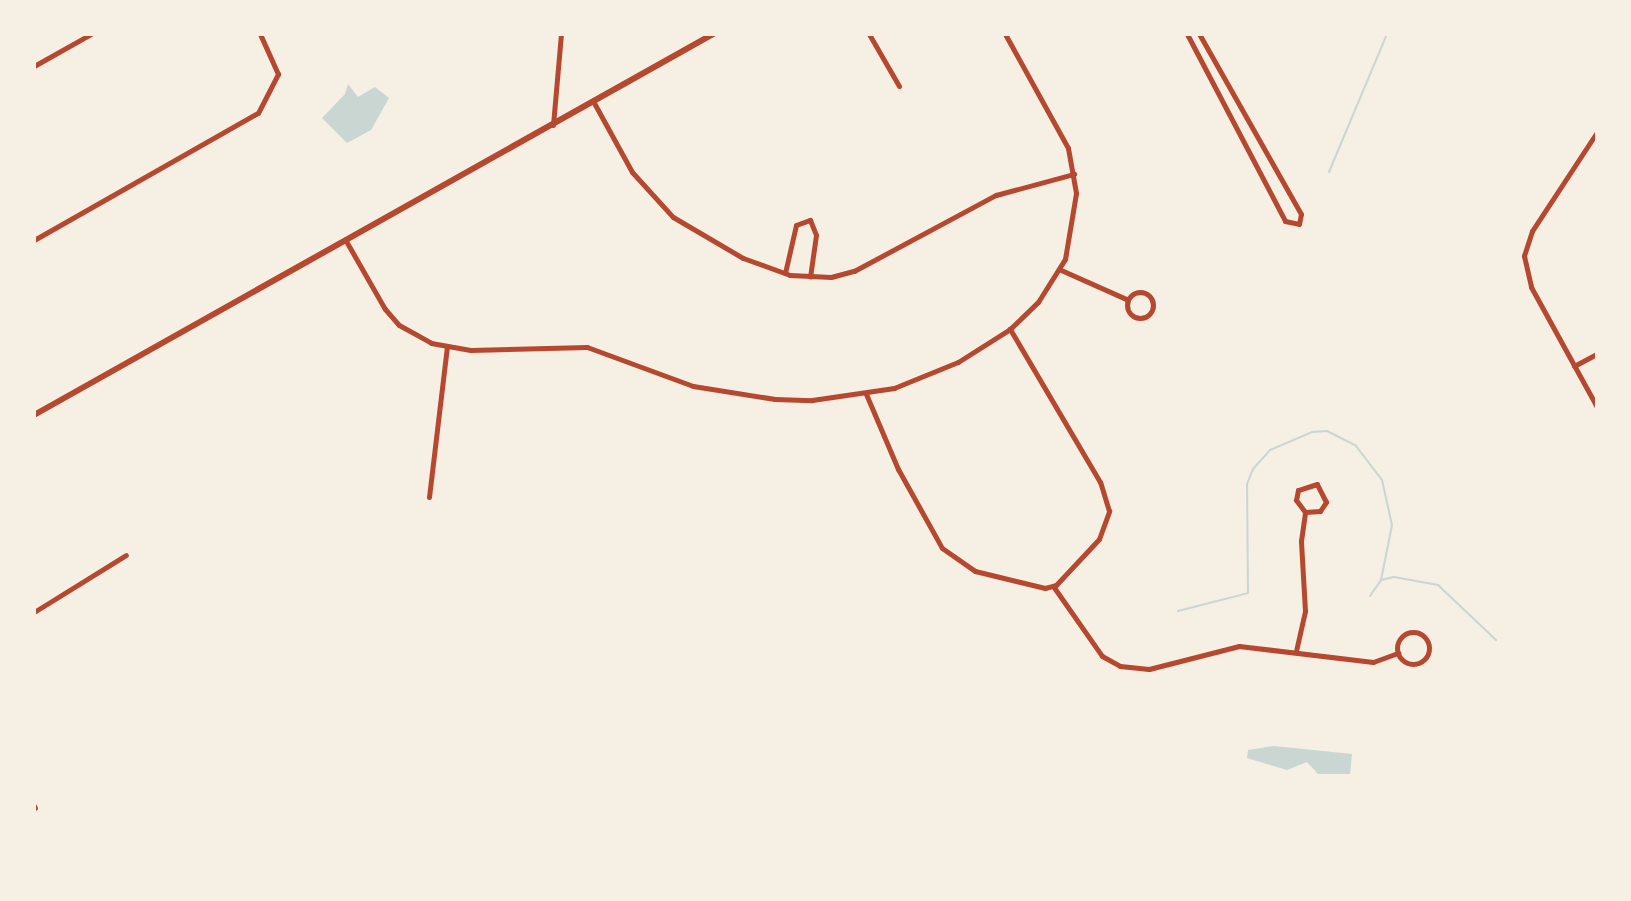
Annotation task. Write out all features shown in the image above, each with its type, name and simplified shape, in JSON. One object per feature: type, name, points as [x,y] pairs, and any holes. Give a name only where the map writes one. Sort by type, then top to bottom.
[{"type":"street","points":[[34,66],[91,34]]},
{"type":"street","points":[[34,240],[237,127],[270,98],[277,67],[260,34]]},
{"type":"street","points":[[553,125],[561,34]]},
{"type":"street","points":[[34,415],[713,34]]},
{"type":"street","points":[[869,34],[899,86]]},
{"type":"street","points":[[346,241],[399,325],[447,347],[587,347],[693,386],[762,398],[812,400],[866,394],[922,379],[1010,329],[1061,270],[1074,225],[1074,174],[1062,136],[1005,34]]},
{"type":"street","points":[[1187,34],[1285,221],[1299,224],[1301,214],[1199,34]]},
{"type":"street","points":[[1217,90],[1227,85]]},
{"type":"street","points":[[593,101],[632,172],[673,217],[717,245],[785,273],[810,277],[854,271],[1006,190],[1074,174]]},
{"type":"street","points":[[1597,132],[1532,231],[1524,256],[1531,287],[1597,407]]},
{"type":"street","points":[[785,273],[796,225],[810,220],[816,235],[810,277]]},
{"type":"street","points":[[1061,270],[1126,299],[1139,318],[1154,312],[1148,297],[1139,293],[1126,299]]},
{"type":"street","points":[[866,394],[898,469],[942,548],[975,571],[1053,586],[1067,579],[1099,539],[1109,511],[1100,482],[1010,329]]},
{"type":"street","points":[[429,497],[447,347]]},
{"type":"street","points":[[1574,366],[1597,354]]},
{"type":"street","points":[[1296,651],[1305,611],[1301,541],[1305,512],[1296,494],[1302,486],[1317,484],[1325,491],[1324,507],[1305,512]]},
{"type":"street","points":[[34,612],[126,555]]},
{"type":"street","points":[[1053,586],[1102,656],[1120,666],[1149,669],[1239,646],[1373,662],[1398,653]]},
{"type":"street","points":[[1408,632],[1422,634],[1429,643],[1428,656],[1419,663],[1408,663],[1398,653],[1399,639],[1408,632]]},
{"type":"shaded area","points":[[348,84],[358,97],[375,87],[389,98],[371,130],[347,143],[322,118],[345,94]]},
{"type":"shaded area","points":[[1274,746],[1352,754],[1350,774],[1318,774],[1307,762],[1287,770],[1247,758],[1248,750]]},
{"type":"waterway","points":[[1329,172],[1387,34]]},
{"type":"waterway","points":[[1178,611],[1248,593],[1247,484],[1253,469],[1270,450],[1312,432],[1327,431],[1356,446],[1382,480],[1392,525],[1381,580]]},
{"type":"waterway","points":[[1370,596],[1381,580],[1394,577],[1438,585],[1496,640]]}]
